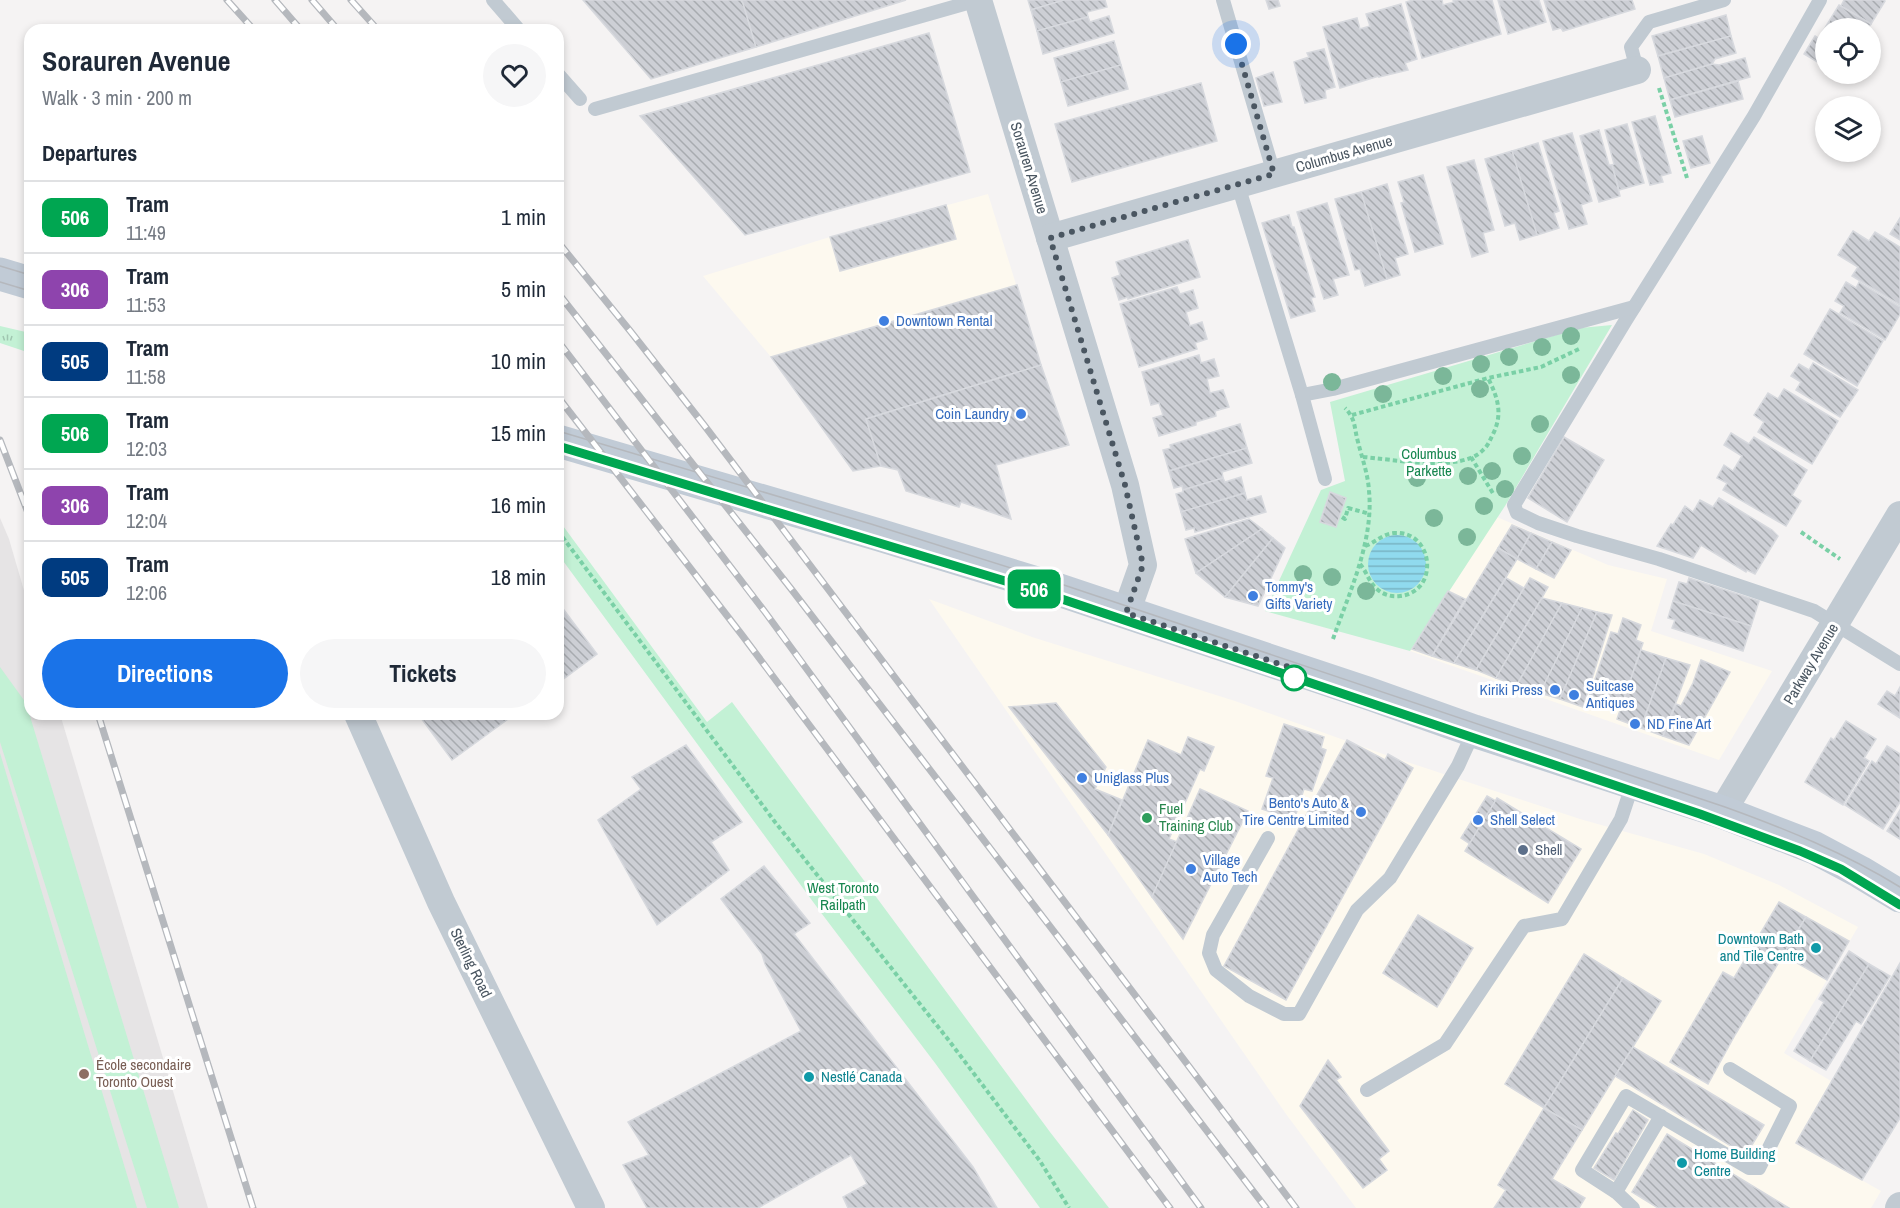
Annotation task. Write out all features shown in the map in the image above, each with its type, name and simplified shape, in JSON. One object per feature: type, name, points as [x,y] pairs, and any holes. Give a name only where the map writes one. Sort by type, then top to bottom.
[{"type":"main road","points":[[0,274],[24,281]]},
{"type":"main road","points":[[564,443],[1050,587],[1722,812],[1815,848],[1900,896]]},
{"type":"street","name":"Sorauren Avenue","points":[[978,0],[1125,485],[1143,565],[1126,613]]},
{"type":"street","name":"Columbus Avenue","points":[[1050,238],[1274,174],[1648,77]]},
{"type":"street","name":"Parkway Avenue","points":[[1722,812],[1900,515]]},
{"type":"street","name":"Sterling Road","points":[[361,720],[441,902],[591,1208]]},
{"type":"lane","points":[[493,0],[514,24]]},
{"type":"lane","points":[[595,109],[978,0]]},
{"type":"lane","points":[[1223,0],[1274,174]]},
{"type":"lane","points":[[1648,77],[1631,47],[1649,22],[1725,0]]},
{"type":"lane","points":[[1820,0],[1754,116],[1634,307],[1514,505],[1517,513],[1538,523],[1659,559],[1814,611],[1900,664]]},
{"type":"lane","points":[[564,81],[580,99]]},
{"type":"lane","points":[[1238,185],[1325,479]]},
{"type":"lane","points":[[1302,395],[1333,389],[1634,307]]},
{"type":"lane","points":[[1268,838],[1213,935],[1209,953],[1216,970],[1249,996],[1284,1014],[1299,1014],[1357,910],[1390,878],[1458,766],[1474,730]]},
{"type":"lane","points":[[1367,1090],[1445,1044],[1524,926],[1562,919],[1620,819],[1633,783]]},
{"type":"lane","points":[[1633,1208],[1616,1191],[1582,1170],[1626,1096],[1749,1168],[1759,1168],[1790,1106],[1730,1069]]},
{"type":"lane","points":[[1616,1191],[1661,1116]]},
{"type":"path","points":[[1648,77],[1696,207]]},
{"type":"path","points":[[1352,415],[1488,378],[1541,367],[1586,345]]},
{"type":"path","points":[[1363,457],[1434,463],[1463,461],[1471,458],[1483,450],[1498,424],[1499,405],[1488,378]]},
{"type":"path","points":[[1333,389],[1336,401],[1352,415],[1363,457],[1370,514],[1368,536],[1333,639]]},
{"type":"path","points":[[1471,458],[1493,495],[1514,505]]},
{"type":"path","points":[[1342,517],[1345,519],[1348,508],[1370,514]]},
{"type":"path","points":[[1801,532],[1844,561]]},
{"type":"path","points":[[1359,563],[1371,584],[1387,595],[1408,594],[1419,586],[1426,575],[1428,568],[1426,554],[1420,543],[1408,535],[1388,534],[1365,546]]},
{"type":"path","points":[[564,539],[776,822],[947,1038],[1025,1142],[1069,1208]]},
{"type":"shaded area","name":"Downtown Rental","points":[[988,194],[1041,365],[866,418],[881,466],[853,471],[771,357],[703,276],[830,237]]},
{"type":"shaded area","points":[[1497,517],[1608,565],[1667,579],[1651,631],[1772,671],[1719,760],[1410,651]]},
{"type":"shaded area","name":"École secondaire Toronto Ouest","points":[[0,518],[9,539],[24,590],[24,720],[62,720],[208,1208],[0,1208]]},
{"type":"shaded area","points":[[929,599],[1032,637],[1235,701],[1383,754],[1580,819],[1704,854],[1779,885],[1858,927],[1784,1053],[1831,1081],[1796,1143],[1881,1191],[1871,1208],[1356,1208],[1286,1114]]},
{"type":"green space","name":"Columbus Parkette","points":[[1612,325],[1505,506],[1410,651],[1265,611],[1321,490],[1345,481],[1330,402],[1580,328]]},
{"type":"green space","points":[[0,326],[24,332],[24,351],[0,343]]},
{"type":"green space","name":"West Toronto Railpath","points":[[564,527],[707,722],[732,702],[1050,1132],[1109,1208],[1040,1208],[935,1063],[819,910],[564,562]]},
{"type":"green space","points":[[0,667],[24,700],[24,720],[31,720],[179,1208],[147,1208],[0,742]]},
{"type":"green space","points":[[0,753],[137,1208],[0,1208]]},
{"type":"water","points":[[1397,535],[1413,540],[1421,548],[1426,564],[1421,580],[1413,588],[1397,593],[1381,588],[1373,580],[1368,564],[1373,548],[1381,540]]},
{"type":"building","points":[[583,0],[741,0],[756,47],[651,79]]},
{"type":"building","points":[[741,0],[906,0],[756,47]]},
{"type":"building","points":[[1028,0],[1064,0],[1031,10]]},
{"type":"building","points":[[1064,0],[1105,0],[1107,7],[1087,12],[1088,17],[1037,31],[1031,10]]},
{"type":"building","points":[[1266,0],[1278,0],[1280,6],[1269,9]]},
{"type":"building","points":[[1442,0],[1443,5],[1454,2],[1453,0],[1492,0],[1501,34],[1422,58],[1406,2]]},
{"type":"building","points":[[1498,0],[1539,0],[1546,22],[1508,34]]},
{"type":"building","points":[[1544,0],[1632,0],[1635,9],[1563,31],[1561,28],[1553,30]]},
{"type":"building","points":[[1844,0],[1885,1],[1875,18],[1861,18],[1841,6]]},
{"type":"building","points":[[1401,4],[1417,59],[1405,63],[1408,70],[1340,88],[1323,27],[1357,18],[1360,29],[1370,26],[1366,14]]},
{"type":"building","points":[[1839,5],[1861,18],[1831,18]]},
{"type":"building","points":[[1726,15],[1731,36],[1658,56],[1652,36]]},
{"type":"building","points":[[1109,16],[1114,33],[1043,54],[1037,31],[1088,17],[1090,22]]},
{"type":"building","points":[[929,33],[970,172],[745,235],[640,116]]},
{"type":"building","points":[[1731,36],[1736,53],[1715,59],[1712,64],[1664,78],[1658,56]]},
{"type":"building","points":[[1815,36],[1815,60],[1804,54]]},
{"type":"building","points":[[1114,41],[1121,65],[1061,82],[1054,58]]},
{"type":"building","points":[[1324,49],[1335,87],[1325,90],[1326,98],[1305,103],[1294,62],[1309,57],[1307,53]]},
{"type":"building","points":[[1745,58],[1750,77],[1670,100],[1664,78],[1712,64],[1719,65]]},
{"type":"building","points":[[1121,65],[1128,89],[1068,106],[1061,82]]},
{"type":"building","points":[[1273,72],[1282,102],[1264,106],[1256,78]]},
{"type":"building","points":[[1738,81],[1743,99],[1675,117],[1670,100]]},
{"type":"building","points":[[1201,83],[1217,141],[1072,182],[1055,124]]},
{"type":"building","points":[[1655,116],[1671,173],[1661,176],[1663,182],[1650,185],[1632,122]]},
{"type":"building","points":[[1627,124],[1644,183],[1619,190],[1605,130]]},
{"type":"building","points":[[1599,130],[1620,196],[1599,202],[1580,136]]},
{"type":"building","points":[[1572,133],[1592,201],[1581,205],[1587,224],[1569,229],[1543,141]]},
{"type":"building","points":[[1702,136],[1710,163],[1691,168],[1683,141]]},
{"type":"building","points":[[1538,143],[1559,211],[1554,213],[1559,228],[1537,235],[1512,151]]},
{"type":"building","points":[[1512,151],[1537,235],[1520,240],[1515,223],[1505,226],[1485,159]]},
{"type":"building","points":[[1474,160],[1494,230],[1483,233],[1488,252],[1472,257],[1447,167]]},
{"type":"building","points":[[1423,175],[1443,244],[1415,252],[1401,203],[1404,202],[1398,182]]},
{"type":"building","points":[[1387,184],[1408,254],[1395,258],[1400,275],[1387,279],[1361,192]]},
{"type":"building","points":[[1361,192],[1387,279],[1365,286],[1360,269],[1355,270],[1335,199]]},
{"type":"building","points":[[1327,203],[1349,275],[1333,279],[1338,295],[1324,299],[1297,212]]},
{"type":"building","points":[[946,205],[956,239],[840,271],[830,237]]},
{"type":"building","points":[[1289,215],[1315,297],[1311,298],[1315,311],[1291,318],[1262,223]]},
{"type":"building","points":[[1900,218],[1900,240],[1890,234]]},
{"type":"building","points":[[1853,231],[1869,241],[1875,232],[1900,247],[1900,305],[1852,276],[1858,267],[1838,255]]},
{"type":"building","points":[[1188,240],[1200,277],[1119,300],[1112,278],[1120,275],[1116,262]]},
{"type":"building","points":[[1846,282],[1856,288],[1859,282],[1900,307],[1900,314],[1885,340],[1840,313],[1844,306],[1835,301]]},
{"type":"building","points":[[1017,285],[1041,365],[866,419],[881,466],[853,471],[771,357]]},
{"type":"building","points":[[1177,287],[1180,294],[1193,290],[1198,308],[1186,312],[1190,326],[1202,322],[1207,339],[1195,343],[1197,349],[1139,367],[1120,304]]},
{"type":"building","points":[[1830,309],[1883,341],[1857,386],[1804,354]]},
{"type":"building","points":[[1199,355],[1201,363],[1214,359],[1219,376],[1207,379],[1210,393],[1223,390],[1229,407],[1215,411],[1216,416],[1196,422],[1196,425],[1159,436],[1153,418],[1163,415],[1159,403],[1151,405],[1142,372]]},
{"type":"building","points":[[1813,363],[1858,390],[1840,417],[1796,390],[1801,382],[1791,376],[1799,364],[1809,370]]},
{"type":"building","points":[[1041,365],[1069,445],[996,465],[1011,519],[961,502],[959,507],[906,491],[898,470],[881,466],[866,419]]},
{"type":"building","points":[[1784,389],[1838,421],[1812,464],[1758,432],[1764,422],[1754,415],[1768,393],[1778,399]]},
{"type":"building","points":[[1240,424],[1247,448],[1169,471],[1163,450],[1171,448],[1170,445]]},
{"type":"building","points":[[1731,433],[1749,444],[1754,437],[1807,470],[1792,495],[1801,501],[1786,526],[1723,490],[1727,483],[1717,478],[1724,465],[1733,471],[1742,456],[1724,445]]},
{"type":"building","points":[[1564,437],[1604,460],[1567,522],[1528,498]]},
{"type":"building","points":[[1247,448],[1252,463],[1222,472],[1223,478],[1183,490],[1182,486],[1174,488],[1169,471]]},
{"type":"building","points":[[1241,477],[1245,493],[1181,512],[1176,494],[1223,478],[1225,482]]},
{"type":"building","points":[[1330,492],[1346,498],[1336,527],[1320,522]]},
{"type":"building","points":[[1245,493],[1247,500],[1261,496],[1266,512],[1195,532],[1194,528],[1186,530],[1181,512]]},
{"type":"building","points":[[1719,498],[1778,536],[1755,574],[1747,570],[1746,572],[1701,545],[1693,558],[1657,546],[1685,506],[1693,512],[1700,500],[1713,507]]},
{"type":"building","points":[[1249,519],[1262,529],[1196,573],[1185,539]]},
{"type":"building","points":[[1512,525],[1531,533],[1517,559],[1498,548]]},
{"type":"building","points":[[1262,529],[1273,538],[1225,597],[1196,573]]},
{"type":"building","points":[[1531,533],[1552,542],[1536,569],[1517,559]]},
{"type":"building","points":[[1273,538],[1285,548],[1258,606],[1225,597]]},
{"type":"building","points":[[1552,542],[1571,550],[1554,578],[1536,569]]},
{"type":"building","points":[[1498,548],[1517,559],[1454,663],[1432,656]]},
{"type":"building","points":[[1506,578],[1524,588],[1476,670],[1454,663]]},
{"type":"building","points":[[1530,578],[1548,587],[1496,678],[1476,670]]},
{"type":"building","points":[[1689,578],[1759,601],[1751,626],[1673,601],[1679,582],[1687,584]]},
{"type":"building","points":[[1448,591],[1465,599],[1432,656],[1412,649]]},
{"type":"building","points":[[1542,598],[1562,603],[1517,685],[1496,678]]},
{"type":"building","points":[[1673,601],[1751,626],[1743,651],[1672,628],[1675,620],[1668,618]]},
{"type":"building","points":[[1562,603],[1582,608],[1540,693],[1517,685]]},
{"type":"building","points":[[1582,608],[1597,612],[1560,699],[1540,693]]},
{"type":"building","points":[[564,610],[597,654],[564,679]]},
{"type":"building","points":[[1597,612],[1612,615],[1583,707],[1560,699]]},
{"type":"building","points":[[1623,618],[1641,625],[1636,640],[1643,643],[1621,707],[1589,697],[1611,632],[1618,634]]},
{"type":"building","points":[[1641,650],[1666,658],[1641,728],[1617,719]]},
{"type":"building","points":[[1666,658],[1690,665],[1663,736],[1641,728]]},
{"type":"building","points":[[1701,660],[1730,672],[1689,745],[1663,736],[1676,704],[1681,706],[1693,683]]},
{"type":"building","points":[[1900,687],[1900,718],[1878,704],[1887,691],[1895,696]]},
{"type":"building","name":"Uniglass Plus","points":[[1056,703],[1106,767],[1095,789],[1122,800],[1108,835],[1009,707]]},
{"type":"building","points":[[422,720],[507,720],[452,760]]},
{"type":"building","points":[[1846,721],[1876,739],[1864,758],[1869,761],[1843,805],[1805,782],[1831,738],[1834,740]]},
{"type":"building","points":[[1284,724],[1324,737],[1321,748],[1326,750],[1312,791],[1304,789],[1294,820],[1262,809],[1273,778],[1266,776]]},
{"type":"building","name":"Fuel Training Club","points":[[1188,737],[1214,747],[1204,771],[1200,769],[1169,839],[1177,842],[1152,897],[1108,835],[1148,740],[1181,755]]},
{"type":"building","points":[[1347,740],[1385,760],[1388,754],[1413,768],[1286,1000],[1224,966]]},
{"type":"building","points":[[686,745],[742,822],[711,842],[729,870],[657,925],[598,820],[641,789],[632,777]]},
{"type":"building","points":[[1887,746],[1900,754],[1900,802],[1883,829],[1845,805],[1872,761],[1876,764]]},
{"type":"building","name":"Village Auto Tech","points":[[1200,789],[1248,811],[1183,939],[1152,897]]},
{"type":"building","name":"Shell Select","points":[[1487,796],[1496,801],[1470,844],[1461,838]]},
{"type":"building","name":"Shell","points":[[1497,798],[1581,849],[1548,903],[1465,851]]},
{"type":"building","points":[[1900,810],[1900,839],[1887,831]]},
{"type":"building","name":"Nestlé Canada","points":[[764,866],[810,923],[794,934],[973,1167],[997,1208],[848,1208],[843,1197],[867,1184],[851,1155],[758,1208],[647,1208],[623,1165],[649,1155],[628,1122],[801,1031],[765,964],[762,954],[721,899]]},
{"type":"building","points":[[1779,902],[1806,917],[1708,1084],[1670,1062],[1723,972],[1734,978]]},
{"type":"building","points":[[1418,915],[1473,948],[1437,1007],[1383,973]]},
{"type":"building","name":"Downtown Bath and Tile Centre","points":[[1806,917],[1849,941],[1827,980],[1783,955]]},
{"type":"building","points":[[1849,951],[1869,964],[1810,1061],[1794,1051],[1824,1002],[1819,999]]},
{"type":"building","points":[[1584,954],[1623,978],[1544,1108],[1505,1084]]},
{"type":"building","points":[[1900,963],[1900,1118],[1862,1180],[1796,1143]]},
{"type":"building","points":[[1869,964],[1890,976],[1861,1024],[1856,1021],[1826,1070],[1810,1061]]},
{"type":"building","points":[[1623,978],[1661,1001],[1582,1130],[1544,1108]]},
{"type":"building","points":[[1633,1047],[1764,1125],[1746,1155],[1615,1076]]},
{"type":"building","points":[[1328,1060],[1341,1077],[1336,1080],[1389,1151],[1379,1159],[1387,1170],[1363,1188],[1300,1106]]},
{"type":"building","points":[[1544,1108],[1582,1130],[1552,1179],[1585,1198],[1579,1208],[1494,1208],[1506,1190],[1498,1185]]},
{"type":"building","points":[[1633,1110],[1648,1120],[1614,1180],[1594,1168]]},
{"type":"building","name":"Home Building Centre","points":[[1667,1134],[1789,1208],[1658,1208],[1632,1192]]},
{"type":"tram line","points":[[0,266],[24,273]]},
{"type":"tram line","points":[[0,282],[24,289]]},
{"type":"tram line","points":[[564,433],[871,524],[1052,581],[1725,807],[1815,842],[1900,887]]},
{"type":"tram line","points":[[564,448],[1035,589],[1700,814],[1801,851],[1841,869],[1900,905]]},
{"type":"tram line","name":"506","points":[[564,448],[1035,590],[1700,814],[1800,851],[1841,869],[1900,905]]},
{"type":"railway","points":[[227,0],[249,24]]},
{"type":"railway","points":[[275,0],[296,24]]},
{"type":"railway","points":[[312,0],[333,24]]},
{"type":"railway","points":[[351,0],[373,24]]},
{"type":"railway","points":[[564,249],[704,425],[1296,1208]]},
{"type":"railway","points":[[564,301],[792,590],[1266,1208]]},
{"type":"railway","points":[[564,349],[765,612],[1201,1208]]},
{"type":"railway","points":[[564,405],[742,635],[1170,1208]]},
{"type":"railway","points":[[0,440],[24,502]]},
{"type":"railway","points":[[100,720],[253,1208]]},
{"type":"place","name":"Downtown Rental","points":[[884,321]]},
{"type":"place","name":"Coin Laundry","points":[[1021,414]]},
{"type":"place","name":"Tommy's Gifts Variety","points":[[1253,596]]},
{"type":"place","name":"Kiriki Press","points":[[1555,690]]},
{"type":"place","name":"Suitcase Antiques","points":[[1574,695]]},
{"type":"place","name":"ND Fine Art","points":[[1635,724]]},
{"type":"place","name":"Uniglass Plus","points":[[1082,778]]},
{"type":"place","name":"Bento's Auto & Tire Centre Limited","points":[[1361,812]]},
{"type":"place","name":"Fuel Training Club","points":[[1147,818]]},
{"type":"place","name":"Shell Select","points":[[1478,820]]},
{"type":"place","name":"Shell","points":[[1523,850]]},
{"type":"place","name":"Village Auto Tech","points":[[1191,869]]},
{"type":"place","name":"Downtown Bath and Tile Centre","points":[[1816,948]]},
{"type":"place","name":"École secondaire Toronto Ouest","points":[[84,1074]]},
{"type":"place","name":"Nestlé Canada","points":[[809,1077]]},
{"type":"place","name":"Home Building Centre","points":[[1682,1163]]},
{"type":"route","points":[[1236,44],[1274,174],[1050,238],[1125,485],[1143,565],[1126,613],[1301,671],[1294,678]]}]
